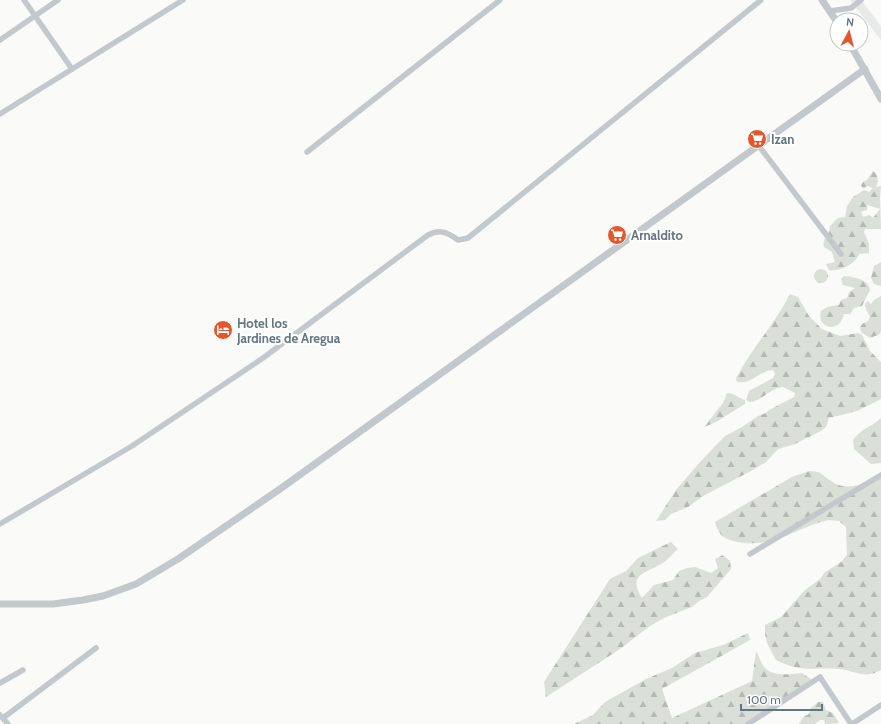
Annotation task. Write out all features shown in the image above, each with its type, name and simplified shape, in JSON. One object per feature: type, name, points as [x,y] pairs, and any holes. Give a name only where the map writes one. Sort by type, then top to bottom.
[{"type":"street","points":[[24,0],[72,69]]},
{"type":"street","points":[[0,40],[58,0]]},
{"type":"street","points":[[0,114],[183,0]]},
{"type":"street","points":[[306,152],[500,0]]},
{"type":"street","points":[[0,524],[132,446],[263,358],[428,235],[436,232],[445,232],[458,240],[468,238],[761,0]]},
{"type":"street","points":[[822,0],[830,11],[851,8],[861,0]]},
{"type":"street","points":[[855,52],[881,99]]},
{"type":"street","points":[[0,604],[53,604],[83,600],[118,591],[151,576],[280,489],[865,69]]},
{"type":"street","points":[[759,146],[841,254]]},
{"type":"street","points":[[750,554],[881,475]]},
{"type":"street","points":[[8,724],[2,717],[96,648]]},
{"type":"street","points":[[0,683],[23,670]]},
{"type":"street","points":[[748,724],[820,677],[852,724],[881,705]]},
{"type":"shaded area","points":[[850,0],[861,0],[881,26],[881,40],[869,25],[869,12],[859,12]]},
{"type":"green space","points":[[873,171],[878,178],[876,187],[881,186],[881,229],[865,229],[864,232],[869,244],[869,253],[859,254],[851,264],[847,266],[837,270],[829,270],[826,264],[835,262],[832,252],[824,247],[823,244],[829,232],[830,226],[838,218],[845,217],[847,206],[853,197],[864,190],[869,192],[873,188],[867,186],[864,189],[861,186],[863,182],[867,180]],"holes":[[[867,205],[880,209],[873,218],[869,215],[863,217],[861,212],[867,210]]]},
{"type":"green space","points":[[881,262],[881,286],[874,284],[871,278],[874,266]]},
{"type":"green space","points":[[821,269],[826,271],[828,276],[826,281],[821,283],[816,281],[814,276],[816,271]]},
{"type":"green space","points":[[844,276],[864,281],[869,286],[870,290],[862,306],[854,308],[850,314],[844,314],[838,325],[829,327],[822,322],[820,317],[821,311],[827,307],[839,305],[841,300],[847,298],[849,292],[855,288],[843,285],[841,279]]},
{"type":"green space","points":[[790,294],[798,297],[809,316],[822,329],[840,336],[858,333],[862,335],[870,351],[881,362],[881,399],[857,411],[829,418],[826,427],[819,432],[795,444],[778,449],[766,462],[751,471],[703,496],[688,507],[671,514],[665,520],[656,521],[676,490],[725,436],[794,397],[795,393],[783,387],[774,390],[755,401],[750,402],[746,400],[749,391],[773,378],[775,374],[773,370],[763,373],[748,381],[737,382],[736,378]]},
{"type":"green space","points":[[881,296],[881,332],[870,338],[861,332],[860,328],[862,324],[868,321],[870,317],[865,303],[868,301],[871,304],[874,300]]},
{"type":"green space","points":[[727,393],[745,400],[745,404],[716,422],[704,427],[723,403]]},
{"type":"green space","points":[[881,418],[881,463],[871,464],[854,449],[853,440],[859,433]]},
{"type":"green space","points":[[809,471],[823,475],[837,485],[850,487],[881,476],[881,670],[875,673],[859,674],[839,669],[807,669],[793,667],[776,660],[767,643],[765,634],[765,625],[781,617],[805,590],[820,579],[825,572],[841,562],[847,555],[846,527],[839,521],[829,520],[817,523],[773,540],[750,543],[733,541],[726,538],[720,534],[716,527],[715,522],[792,477]]},
{"type":"green space","points":[[671,542],[678,549],[666,561],[641,575],[638,579],[636,583],[642,598],[654,585],[673,580],[679,571],[687,568],[695,567],[711,573],[718,568],[715,559],[723,555],[730,561],[731,569],[707,597],[692,607],[666,617],[650,626],[620,649],[546,697],[544,682],[610,579],[626,571],[638,558]]},
{"type":"green space","points":[[748,633],[750,640],[662,689],[672,718],[752,681],[756,651],[761,662],[769,671],[778,674],[802,673],[812,680],[748,724],[574,724],[593,715],[605,702],[646,679],[672,668],[695,653],[723,645]]},
{"type":"green space","points":[[818,702],[823,702],[826,710],[833,713],[839,723],[825,724],[824,720],[820,720],[815,724],[799,724],[803,717],[809,714],[811,708]]},
{"type":"place","name":"Izan","points":[[757,139]]},
{"type":"place","name":"Arnaldito","points":[[617,235]]},
{"type":"place","name":"Hotel los Jardines de Aregua","points":[[223,330]]}]
